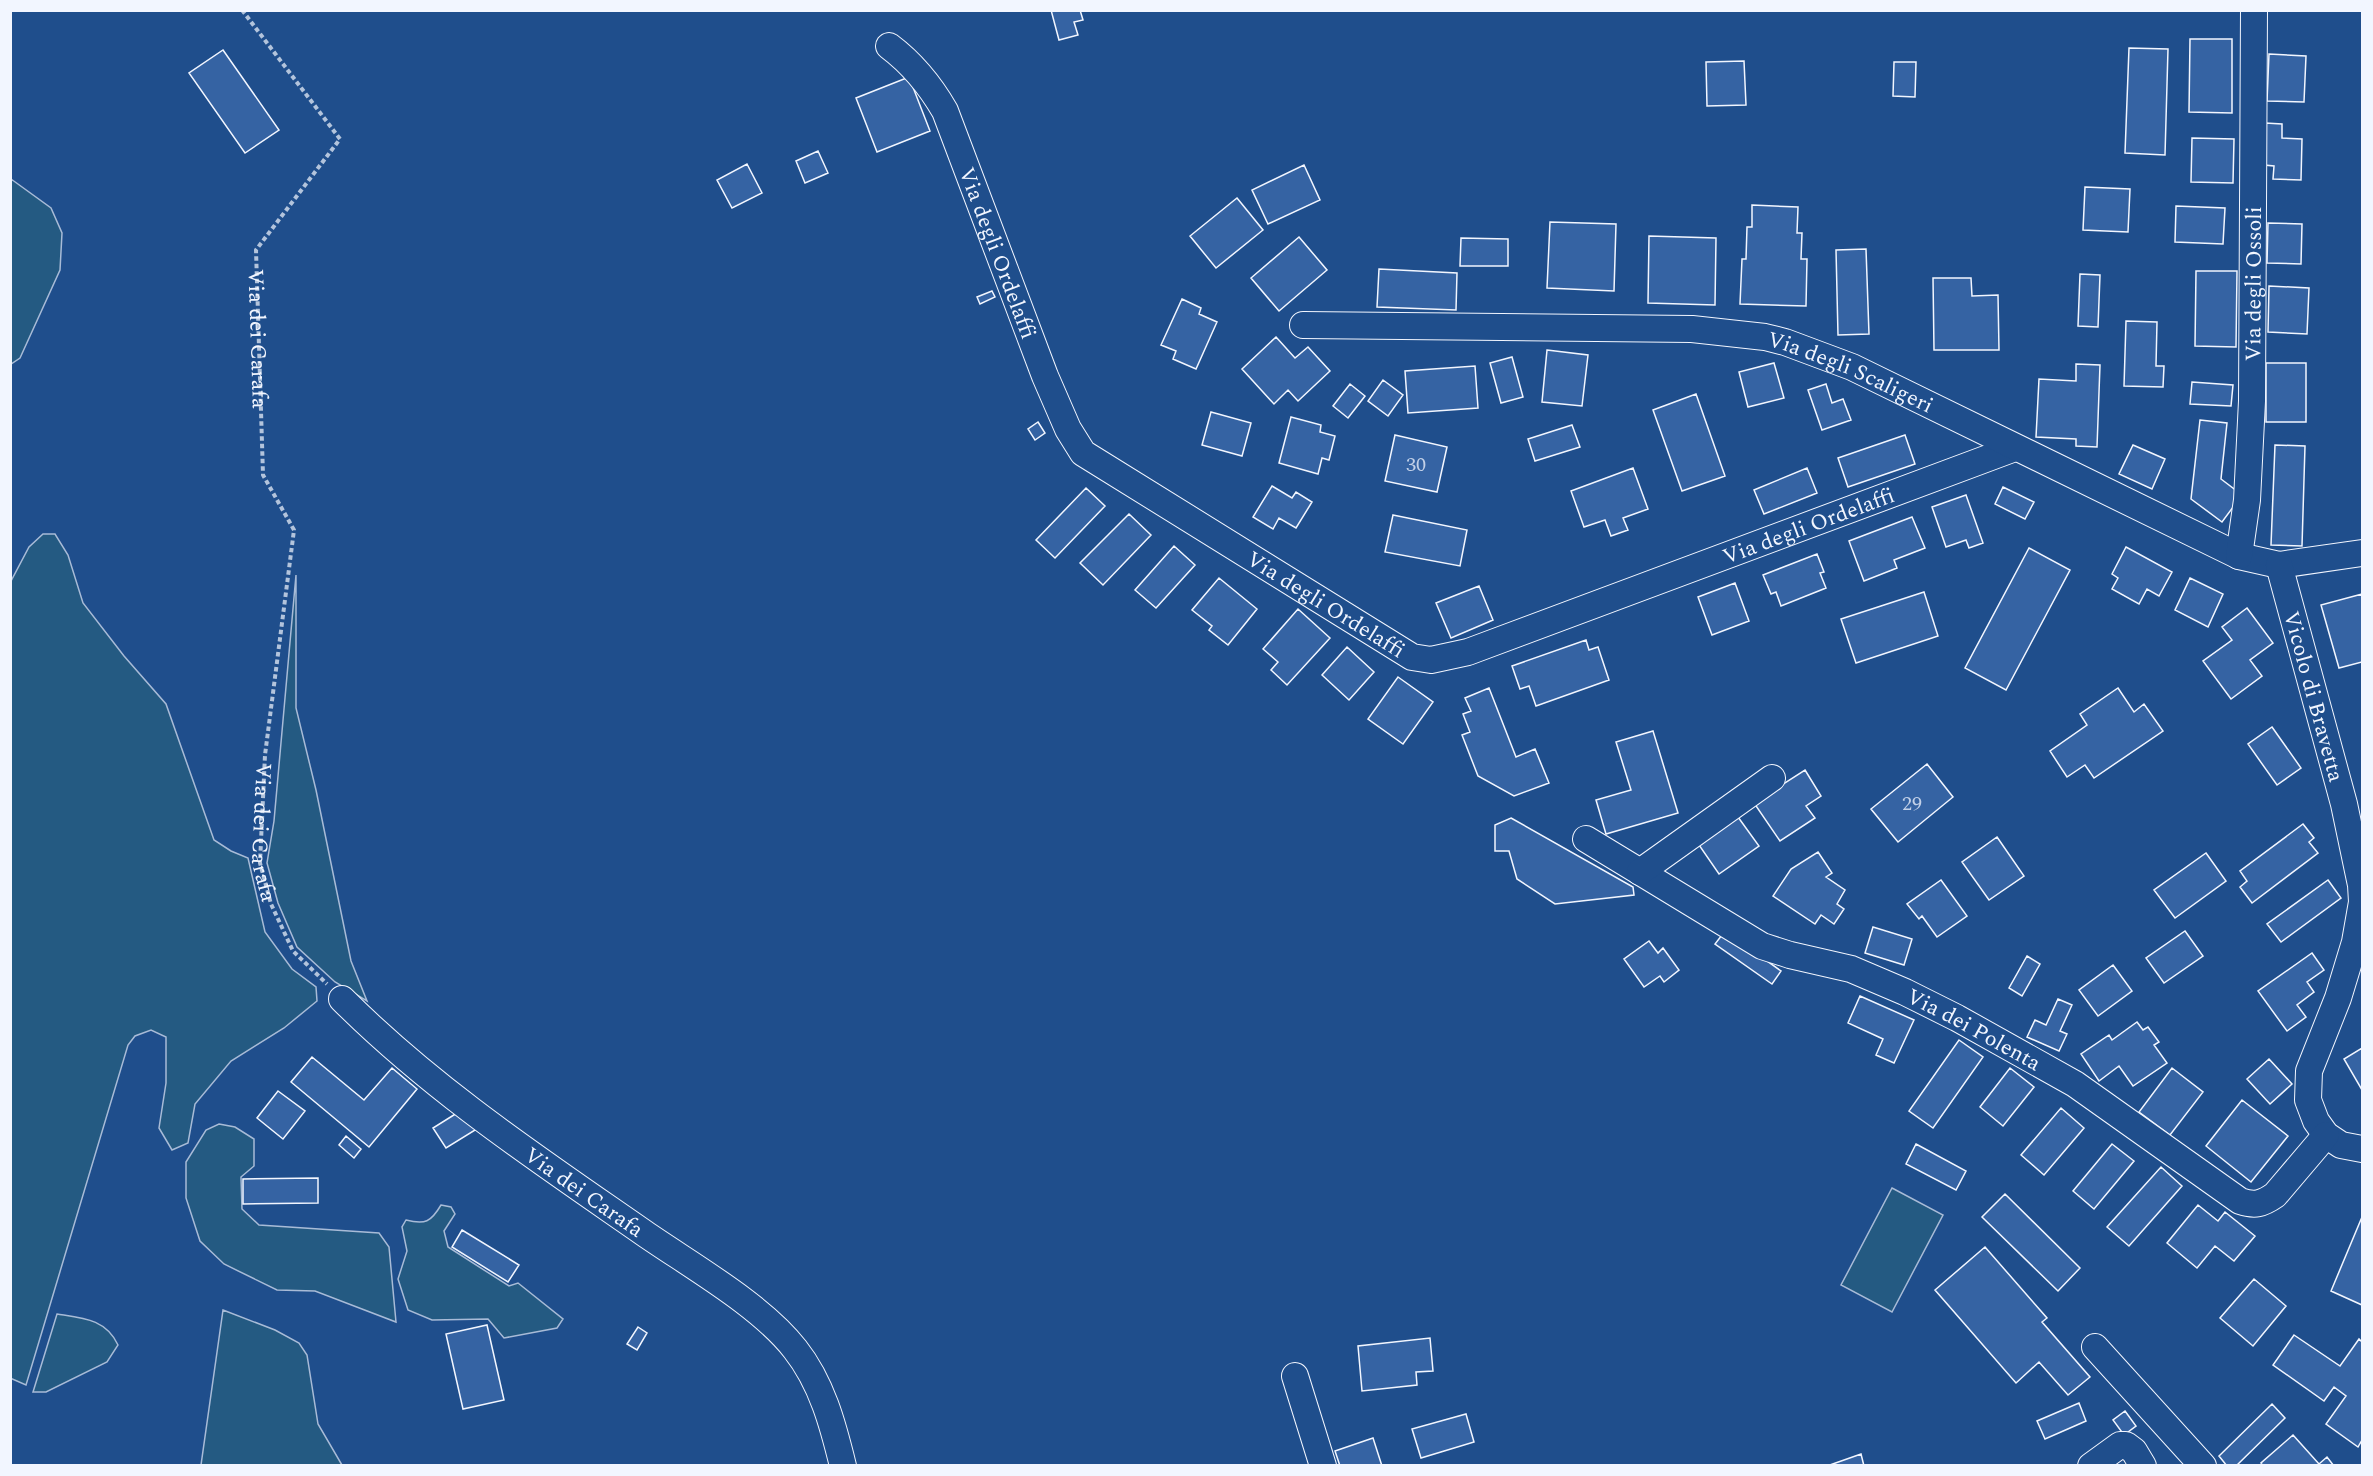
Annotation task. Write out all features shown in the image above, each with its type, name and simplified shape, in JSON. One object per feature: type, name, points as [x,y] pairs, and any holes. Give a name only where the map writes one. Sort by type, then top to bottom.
[{"type":"street","name":"Via degli Ossoli","points":[[2239,556],[2247,500],[2252,401],[2254,10]]},
{"type":"street","name":"Via degli Ordelaffi","points":[[889,46],[923,78],[945,111],[1045,376],[1068,429],[1083,453],[1412,657],[1431,660],[1468,652],[2015,448]]},
{"type":"street","name":"Via degli Scaligeri","points":[[1303,325],[1692,329],[1754,335],[1785,342],[1852,367],[2239,556],[2278,565],[2362,553]]},
{"type":"street","name":"Vicolo di Bravetta","points":[[2278,565],[2344,804],[2361,885],[2362,902],[2355,942],[2338,999],[2309,1071],[2307,1082],[2311,1108],[2326,1135]]},
{"type":"street","points":[[1640,872],[1772,778]]},
{"type":"street","name":"Via dei Polenta","points":[[1586,839],[1762,946],[1851,969],[1897,988],[1968,1023],[2075,1084],[2240,1201],[2253,1205],[2264,1202],[2275,1195],[2326,1135]]},
{"type":"street","name":"Via dei Carafa","points":[[342,999],[382,1039],[492,1127],[741,1300],[781,1334],[806,1363],[821,1393],[843,1466]]},
{"type":"street","points":[[2326,1135],[2341,1145],[2362,1149]]},
{"type":"street","points":[[2095,1347],[2203,1466]]},
{"type":"street","points":[[1295,1376],[1323,1466]]},
{"type":"street","points":[[2091,1466],[2120,1445],[2126,1445],[2138,1458],[2167,1426]]},
{"type":"path","name":"Via dei Carafa","points":[[242,10],[340,139],[256,250],[263,475],[294,530],[265,755],[260,863],[271,904],[293,951],[342,999]]},
{"type":"shaded area","points":[[11,179],[51,208],[62,233],[60,270],[20,358],[11,364]]},
{"type":"shaded area","points":[[43,534],[55,534],[68,555],[83,603],[124,656],[166,704],[214,840],[248,858],[265,932],[292,969],[316,987],[317,1001],[284,1028],[231,1061],[195,1104],[188,1143],[172,1150],[159,1128],[166,1083],[166,1037],[151,1030],[135,1036],[128,1045],[26,1385],[10,1378],[10,583],[29,547]]},
{"type":"shaded area","points":[[296,575],[296,708],[316,790],[351,961],[367,1001],[335,982],[297,947],[278,903],[267,863],[274,821]]},
{"type":"shaded area","points":[[219,1124],[235,1127],[254,1139],[254,1166],[241,1177],[242,1209],[259,1225],[379,1233],[389,1247],[396,1322],[315,1291],[277,1290],[224,1264],[200,1241],[186,1198],[186,1162],[206,1130]]},
{"type":"shaded area","points":[[1892,1188],[1943,1215],[1892,1312],[1841,1285]]},
{"type":"shaded area","points":[[441,1205],[451,1207],[455,1214],[444,1231],[448,1247],[509,1286],[518,1283],[563,1319],[557,1328],[504,1338],[488,1319],[432,1320],[408,1310],[398,1279],[407,1251],[402,1227],[406,1220],[423,1222],[431,1219]]},
{"type":"shaded area","points":[[223,1310],[275,1330],[299,1343],[307,1355],[318,1424],[342,1465],[201,1465]]},
{"type":"shaded area","points":[[57,1314],[93,1321],[107,1330],[118,1345],[107,1362],[46,1392],[33,1392]]},
{"type":"building","points":[[1051,10],[1080,10],[1083,20],[1074,22],[1078,35],[1059,40]]},
{"type":"building","points":[[2190,39],[2232,39],[2232,113],[2189,112]]},
{"type":"building","points":[[2129,48],[2168,49],[2165,155],[2125,153]]},
{"type":"building","points":[[223,50],[279,130],[245,153],[189,73]]},
{"type":"building","points":[[2269,54],[2306,56],[2304,102],[2267,101]]},
{"type":"building","points":[[1744,61],[1746,105],[1707,106],[1706,62]]},
{"type":"building","points":[[1894,62],[1916,62],[1915,97],[1893,96]]},
{"type":"building","points":[[909,77],[930,131],[877,152],[856,98]]},
{"type":"building","points":[[2265,123],[2282,124],[2282,138],[2302,139],[2301,180],[2273,179],[2274,166],[2264,165]]},
{"type":"building","points":[[2192,138],[2234,139],[2233,183],[2191,182]]},
{"type":"building","points":[[818,151],[828,173],[805,183],[796,161]]},
{"type":"building","points":[[747,164],[762,193],[732,208],[717,180]]},
{"type":"building","points":[[1304,165],[1320,200],[1268,224],[1252,190]]},
{"type":"building","points":[[2085,187],[2130,189],[2128,232],[2083,230]]},
{"type":"building","points":[[1237,198],[1263,230],[1216,268],[1190,236]]},
{"type":"building","points":[[1752,205],[1798,207],[1797,233],[1802,233],[1801,259],[1807,259],[1806,306],[1740,304],[1742,259],[1746,259],[1747,227],[1752,227]]},
{"type":"building","points":[[2176,206],[2225,208],[2223,244],[2175,242]]},
{"type":"building","points":[[1550,222],[1616,224],[1614,291],[1547,288]]},
{"type":"building","points":[[2268,223],[2302,224],[2301,264],[2267,263]]},
{"type":"building","points":[[1649,236],[1716,238],[1715,305],[1648,303]]},
{"type":"building","points":[[1299,237],[1327,270],[1279,311],[1251,278]]},
{"type":"building","points":[[1461,238],[1508,239],[1508,266],[1460,266]]},
{"type":"building","points":[[1866,249],[1869,334],[1838,335],[1836,250]]},
{"type":"building","points":[[1379,269],[1457,273],[1456,310],[1377,307]]},
{"type":"building","points":[[2196,271],[2237,271],[2236,347],[2195,346]]},
{"type":"building","points":[[2080,274],[2100,275],[2098,327],[2078,326]]},
{"type":"building","points":[[1933,278],[1971,278],[1972,296],[1998,295],[1999,350],[1934,350]]},
{"type":"building","points":[[2269,286],[2309,288],[2307,334],[2268,332]]},
{"type":"building","points":[[992,291],[995,297],[980,304],[977,297]]},
{"type":"building","points":[[1182,299],[1201,308],[1199,314],[1217,322],[1196,369],[1173,359],[1176,351],[1161,345]]},
{"type":"building","points":[[2126,321],[2157,322],[2156,366],[2164,366],[2163,387],[2124,386]]},
{"type":"building","points":[[1276,337],[1295,358],[1308,347],[1330,371],[1298,401],[1288,390],[1274,404],[1242,369]]},
{"type":"building","points":[[1547,350],[1588,355],[1582,406],[1542,402]]},
{"type":"building","points":[[1512,357],[1523,397],[1501,403],[1490,363]]},
{"type":"building","points":[[1774,363],[1784,398],[1748,407],[1739,372]]},
{"type":"building","points":[[2266,363],[2306,363],[2306,422],[2266,422]]},
{"type":"building","points":[[2076,364],[2100,365],[2097,447],[2076,446],[2076,439],[2036,437],[2039,379],[2076,381]]},
{"type":"building","points":[[1475,366],[1478,408],[1408,413],[1405,371]]},
{"type":"building","points":[[1383,380],[1403,395],[1388,416],[1368,401]]},
{"type":"building","points":[[2192,382],[2233,385],[2231,406],[2190,404]]},
{"type":"building","points":[[1350,384],[1365,396],[1348,418],[1333,406]]},
{"type":"building","points":[[1826,384],[1832,403],[1843,399],[1851,420],[1822,430],[1808,390]]},
{"type":"building","points":[[1696,394],[1725,476],[1682,491],[1653,410]]},
{"type":"building","points":[[1211,412],[1251,423],[1242,456],[1202,445]]},
{"type":"building","points":[[1291,417],[1321,425],[1320,432],[1335,436],[1329,460],[1322,458],[1318,474],[1279,463]]},
{"type":"building","points":[[2200,420],[2227,423],[2221,479],[2242,495],[2222,522],[2191,499]]},
{"type":"building","points":[[1038,422],[1045,433],[1035,440],[1028,429]]},
{"type":"building","points":[[1572,425],[1580,447],[1535,461],[1528,439]]},
{"type":"building","points":[[1395,435],[1447,447],[1437,492],[1385,481]]},
{"type":"building","points":[[1905,435],[1915,464],[1848,487],[1838,458]]},
{"type":"building","points":[[2133,445],[2165,459],[2152,489],[2119,474]]},
{"type":"building","points":[[2275,445],[2305,446],[2302,546],[2271,545]]},
{"type":"building","points":[[1633,468],[1648,509],[1623,518],[1628,530],[1611,536],[1605,520],[1584,527],[1571,491]]},
{"type":"building","points":[[1807,468],[1817,493],[1764,514],[1754,490]]},
{"type":"building","points":[[1272,486],[1292,498],[1296,492],[1312,502],[1296,528],[1279,518],[1273,529],[1253,517]]},
{"type":"building","points":[[2003,487],[2034,502],[2025,519],[1995,504]]},
{"type":"building","points":[[1086,488],[1105,506],[1055,558],[1036,540]]},
{"type":"building","points":[[1966,495],[1983,543],[1969,548],[1966,540],[1946,547],[1932,507]]},
{"type":"building","points":[[1129,514],[1151,535],[1103,585],[1080,563]]},
{"type":"building","points":[[1393,515],[1467,530],[1460,566],[1385,552]]},
{"type":"building","points":[[1912,517],[1925,548],[1894,560],[1897,568],[1864,581],[1849,541]]},
{"type":"building","points":[[1174,546],[1195,565],[1156,608],[1135,590]]},
{"type":"building","points":[[2126,547],[2172,572],[2159,596],[2147,589],[2139,604],[2112,589],[2118,578],[2112,574]]},
{"type":"building","points":[[2029,548],[2070,570],[2006,690],[1965,668]]},
{"type":"building","points":[[1817,554],[1824,572],[1820,573],[1826,588],[1781,606],[1776,592],[1771,594],[1763,575]]},
{"type":"building","points":[[1219,578],[1257,609],[1228,645],[1209,630],[1212,626],[1192,610]]},
{"type":"building","points":[[2190,578],[2223,594],[2208,627],[2175,610]]},
{"type":"building","points":[[1735,583],[1749,621],[1712,635],[1698,597]]},
{"type":"building","points":[[1479,586],[1493,620],[1451,638],[1436,603]]},
{"type":"building","points":[[1924,592],[1938,636],[1856,663],[1841,619]]},
{"type":"building","points":[[2362,594],[2362,662],[2339,668],[2321,605]]},
{"type":"building","points":[[2247,608],[2273,643],[2250,660],[2262,676],[2231,699],[2203,661],[2232,640],[2222,627]]},
{"type":"building","points":[[1298,609],[1330,638],[1287,685],[1271,670],[1278,662],[1263,649]]},
{"type":"building","points":[[1586,640],[1589,650],[1598,647],[1609,680],[1536,706],[1529,686],[1520,689],[1512,666]]},
{"type":"building","points":[[1347,647],[1374,672],[1349,700],[1322,675]]},
{"type":"building","points":[[1398,677],[1433,702],[1403,744],[1368,719]]},
{"type":"building","points":[[1489,688],[1516,757],[1535,749],[1549,783],[1514,796],[1478,776],[1462,735],[1470,732],[1463,714],[1471,711],[1465,698]]},
{"type":"building","points":[[2118,688],[2134,712],[2144,704],[2163,731],[2094,778],[2085,765],[2067,777],[2050,751],[2087,725],[2080,714]]},
{"type":"building","points":[[2272,727],[2301,768],[2277,785],[2248,744]]},
{"type":"building","points":[[1653,731],[1678,813],[1606,834],[1596,800],[1631,790],[1616,742]]},
{"type":"building","points":[[1927,764],[1953,797],[1898,842],[1871,809]]},
{"type":"building","points":[[1805,770],[1821,796],[1806,806],[1815,818],[1780,841],[1754,803]]},
{"type":"building","points":[[1738,817],[1759,846],[1719,874],[1699,845]]},
{"type":"building","points":[[1511,818],[1633,887],[1634,895],[1555,904],[1517,879],[1509,851],[1495,851],[1495,825]]},
{"type":"building","points":[[2303,824],[2314,838],[2309,842],[2318,853],[2252,903],[2240,887],[2247,881],[2240,871]]},
{"type":"building","points":[[1997,837],[2024,876],[1989,900],[1962,862]]},
{"type":"building","points":[[1818,852],[1832,873],[1826,877],[1845,890],[1837,904],[1844,909],[1834,924],[1821,915],[1815,924],[1773,896],[1791,869]]},
{"type":"building","points":[[2206,853],[2226,881],[2175,918],[2154,890]]},
{"type":"building","points":[[1941,880],[1967,916],[1937,937],[1922,916],[1919,919],[1907,904]]},
{"type":"building","points":[[2328,880],[2341,898],[2281,942],[2267,924]]},
{"type":"building","points":[[1873,927],[1912,939],[1904,965],[1865,953]]},
{"type":"building","points":[[1725,931],[1781,971],[1772,984],[1715,944]]},
{"type":"building","points":[[2185,931],[2203,956],[2164,983],[2146,958]]},
{"type":"building","points":[[1649,941],[1658,953],[1663,948],[1679,970],[1664,982],[1660,976],[1644,987],[1624,959]]},
{"type":"building","points":[[2312,953],[2324,970],[2307,982],[2314,992],[2297,1005],[2306,1017],[2287,1031],[2258,991]]},
{"type":"building","points":[[2027,956],[2040,964],[2022,996],[2009,988]]},
{"type":"building","points":[[2113,965],[2132,991],[2098,1016],[2079,990]]},
{"type":"building","points":[[1860,996],[1914,1020],[1894,1063],[1876,1055],[1883,1039],[1848,1023]]},
{"type":"building","points":[[2058,999],[2072,1005],[2060,1031],[2067,1034],[2059,1051],[2027,1037],[2035,1020],[2046,1025]]},
{"type":"building","points":[[2137,1022],[2143,1030],[2148,1027],[2159,1042],[2154,1045],[2167,1063],[2133,1086],[2119,1066],[2099,1081],[2081,1054],[2109,1035],[2112,1040]]},
{"type":"building","points":[[1959,1040],[1983,1057],[1933,1128],[1909,1111]]},
{"type":"building","points":[[2362,1048],[2362,1090],[2344,1059]]},
{"type":"building","points":[[312,1057],[364,1100],[392,1068],[417,1089],[369,1147],[291,1082]]},
{"type":"building","points":[[2269,1059],[2292,1084],[2270,1104],[2247,1079]]},
{"type":"building","points":[[2010,1068],[2034,1087],[2003,1126],[1980,1107]]},
{"type":"building","points":[[2172,1068],[2203,1092],[2170,1135],[2139,1112]]},
{"type":"building","points":[[278,1091],[305,1111],[283,1139],[257,1118]]},
{"type":"building","points":[[2242,1100],[2288,1136],[2251,1182],[2206,1146]]},
{"type":"building","points":[[2061,1108],[2084,1128],[2044,1175],[2021,1155]]},
{"type":"building","points":[[457,1113],[480,1127],[446,1148],[433,1128]]},
{"type":"building","points":[[346,1136],[361,1149],[354,1158],[339,1145]]},
{"type":"building","points":[[1916,1144],[1966,1171],[1956,1190],[1906,1164]]},
{"type":"building","points":[[2112,1144],[2134,1161],[2094,1209],[2073,1191]]},
{"type":"building","points":[[2161,1167],[2182,1186],[2129,1246],[2107,1227]]},
{"type":"building","points":[[318,1178],[318,1203],[243,1204],[243,1179]]},
{"type":"building","points":[[2005,1194],[2080,1268],[2058,1291],[1982,1217]]},
{"type":"building","points":[[2198,1205],[2218,1221],[2225,1212],[2255,1236],[2234,1261],[2215,1246],[2197,1268],[2167,1243]]},
{"type":"building","points":[[2362,1217],[2362,1305],[2331,1291]]},
{"type":"building","points":[[462,1230],[519,1265],[508,1282],[452,1247]]},
{"type":"building","points":[[1985,1247],[2047,1318],[2042,1322],[2090,1377],[2068,1395],[2039,1362],[2016,1383],[1935,1290]]},
{"type":"building","points":[[2254,1279],[2286,1306],[2253,1346],[2220,1318]]},
{"type":"building","points":[[487,1325],[504,1400],[463,1409],[446,1334]]},
{"type":"building","points":[[638,1327],[647,1333],[637,1350],[627,1344]]},
{"type":"building","points":[[2294,1335],[2340,1366],[2359,1339],[2362,1342],[2362,1440],[2358,1447],[2326,1424],[2346,1396],[2334,1387],[2324,1401],[2273,1365]]},
{"type":"building","points":[[1430,1338],[1433,1371],[1416,1372],[1417,1385],[1362,1391],[1358,1346]]},
{"type":"building","points":[[2079,1403],[2086,1421],[2045,1439],[2037,1421]]},
{"type":"building","points":[[2272,1404],[2285,1418],[2236,1466],[2227,1466],[2219,1456]]},
{"type":"building","points":[[2125,1411],[2136,1426],[2124,1435],[2113,1420]]},
{"type":"building","points":[[1466,1414],[1474,1442],[1421,1458],[1412,1429]]},
{"type":"building","points":[[2293,1435],[2319,1464],[2327,1457],[2334,1466],[2263,1466],[2261,1463]]},
{"type":"building","points":[[1373,1438],[1382,1466],[1340,1466],[1335,1451]]},
{"type":"building","points":[[1861,1454],[1864,1466],[1827,1466]]}]
